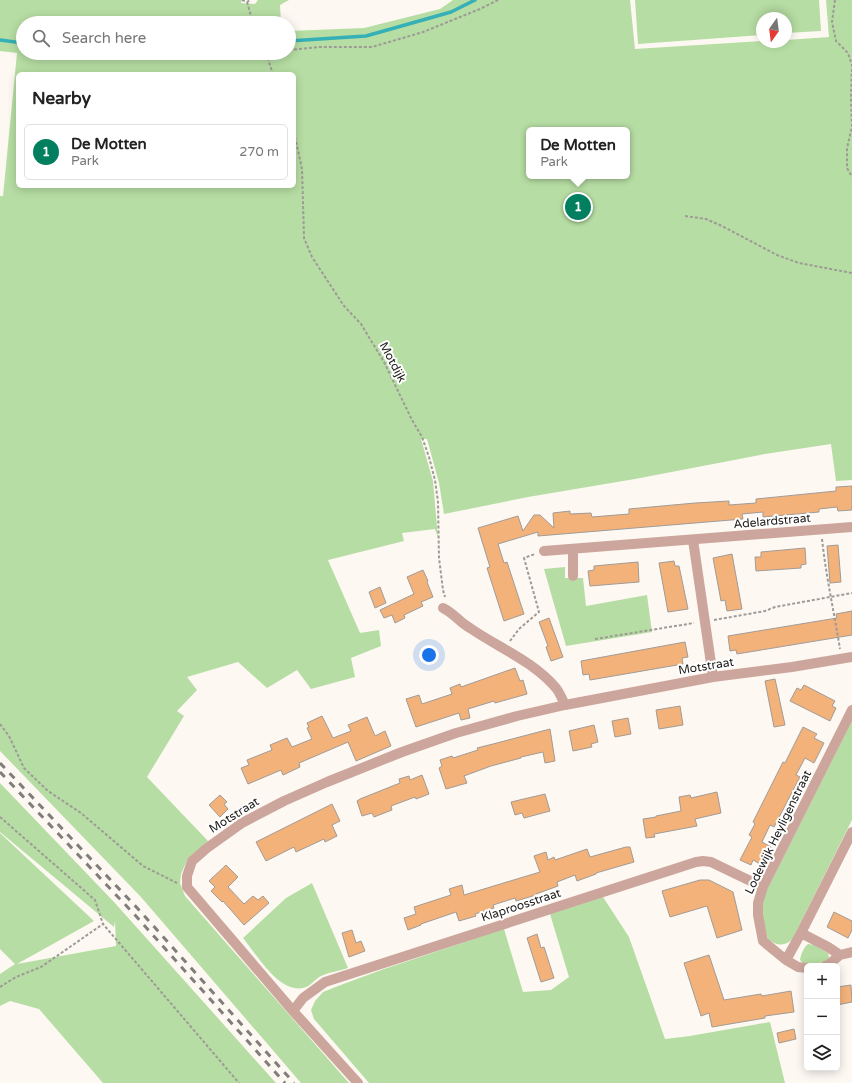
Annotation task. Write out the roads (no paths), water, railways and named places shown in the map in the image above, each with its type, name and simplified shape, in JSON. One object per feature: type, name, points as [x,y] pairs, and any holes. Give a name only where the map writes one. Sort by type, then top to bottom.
[{"type":"street","name":"Adelardstraat","points":[[544,552],[852,527]]},
{"type":"street","points":[[694,540],[713,677]]},
{"type":"street","points":[[573,549],[573,576]]},
{"type":"street","points":[[447,610],[469,628],[515,655],[545,677],[557,689],[565,705]]},
{"type":"street","name":"Motstraat","points":[[294,1011],[187,887],[187,876],[192,861],[207,848],[242,823],[284,801],[402,752],[456,733],[517,716],[565,705],[713,677],[847,658]]},
{"type":"street","name":"Lodewijk Heyligenstraat","points":[[804,968],[798,967],[786,960],[763,941],[758,915],[758,903],[764,887],[852,710]]},
{"type":"street","points":[[786,960],[852,832]]},
{"type":"street","name":"Klaproosstraat","points":[[294,1011],[303,998],[325,982],[696,862],[711,862],[764,887]]},
{"type":"street","points":[[801,933],[840,955]]},
{"type":"street","points":[[830,963],[840,955],[852,952]]},
{"type":"street","points":[[294,1011],[358,1083]]},
{"type":"waterway","points":[[296,41],[366,36],[451,12],[475,0]]},
{"type":"waterway","points":[[0,40],[16,42]]},
{"type":"railway","points":[[0,763],[140,911],[294,1083]]},
{"type":"railway","points":[[0,772],[135,915],[285,1083]]},
{"type":"place","name":"De Motten","points":[[578,207]]}]
